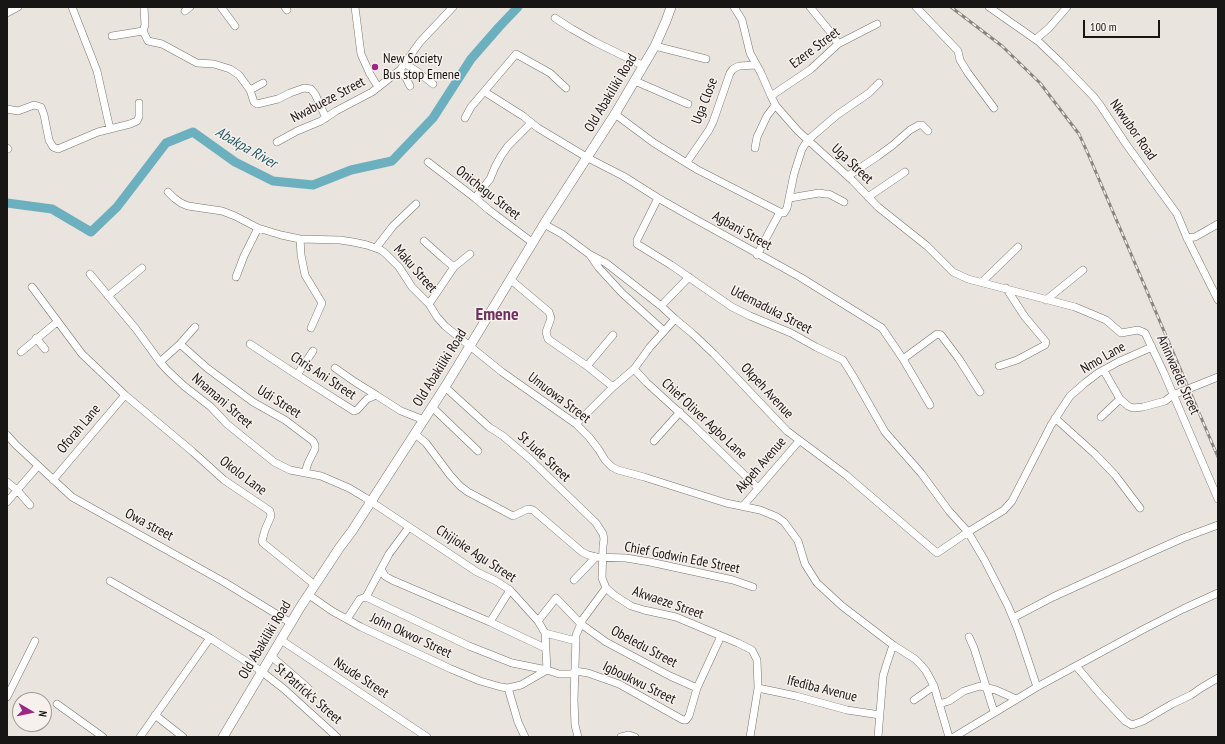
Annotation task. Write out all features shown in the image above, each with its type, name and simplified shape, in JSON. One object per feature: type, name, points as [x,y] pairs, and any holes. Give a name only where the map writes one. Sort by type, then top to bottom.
[{"type":"main road","name":"Old Abakiliki Road","points":[[223,737],[291,623],[424,420],[471,346],[544,224],[588,158],[655,46],[671,7]]},
{"type":"street","points":[[7,13],[18,7]]},
{"type":"street","points":[[72,7],[97,71],[110,128]]},
{"type":"street","points":[[144,7],[145,25],[143,31],[148,41],[162,44],[198,63],[214,64],[230,69],[239,75],[250,90],[254,102],[257,104],[278,99],[304,88],[311,89],[315,94],[326,118]]},
{"type":"street","points":[[221,7],[236,26]]},
{"type":"street","points":[[355,7],[361,54],[378,87]]},
{"type":"street","name":"Nwabueze Street","points":[[277,142],[297,131],[321,121],[366,96],[378,87],[400,70],[420,42],[453,7]]},
{"type":"street","name":"Uga Street","points":[[734,7],[742,20],[750,52],[776,106],[798,131],[848,176],[878,207],[927,246],[953,272],[968,279],[1006,288]]},
{"type":"street","points":[[810,7],[832,34],[838,44]]},
{"type":"street","points":[[916,7],[958,51],[960,60],[968,73],[994,108]]},
{"type":"street","name":"Nkwubor Road","points":[[989,7],[1036,39],[1093,96],[1174,209],[1187,238],[1216,288],[1218,300]]},
{"type":"street","points":[[1036,39],[1049,28],[1067,7]]},
{"type":"street","points":[[556,18],[589,39],[644,66]]},
{"type":"street","name":"Ezere Street","points":[[771,96],[811,69],[838,44],[878,24]]},
{"type":"street","points":[[112,36],[143,31]]},
{"type":"street","points":[[655,46],[706,59]]},
{"type":"street","points":[[464,118],[471,107],[516,54],[550,73],[566,88]]},
{"type":"street","points":[[404,63],[433,84]]},
{"type":"street","name":"Uga Close","points":[[686,162],[713,122],[730,73],[733,69],[739,66],[756,65]]},
{"type":"street","points":[[400,70],[410,86]]},
{"type":"street","points":[[635,81],[688,104]]},
{"type":"street","points":[[250,90],[263,83]]},
{"type":"street","points":[[615,114],[654,143],[712,177],[780,212],[785,212],[790,198],[797,163],[802,149],[808,140],[837,115],[869,93],[879,83]]},
{"type":"street","name":"Agbani Street","points":[[485,92],[523,116],[538,128],[588,158],[623,176],[757,255],[800,277],[882,328],[904,360]]},
{"type":"street","points":[[7,109],[18,111],[34,105],[41,107],[49,140],[53,147],[61,148],[93,134],[137,121],[139,117],[139,103]]},
{"type":"street","points":[[755,148],[757,137],[767,116],[776,106]]},
{"type":"street","points":[[475,198],[490,179],[501,156],[508,146],[531,123]]},
{"type":"street","points":[[848,176],[878,156],[918,125],[922,125],[928,131]]},
{"type":"street","name":"Onichagu Street","points":[[428,162],[533,243]]},
{"type":"street","points":[[868,197],[905,172]]},
{"type":"street","name":"Maku Street","points":[[168,192],[181,203],[188,206],[222,211],[258,228],[281,235],[300,239],[340,240],[376,248],[386,254],[405,274],[412,287],[429,304],[445,326],[471,346]]},
{"type":"street","points":[[790,198],[819,193],[829,194],[844,202]]},
{"type":"street","name":"Udemaduka Street","points":[[658,198],[637,240],[637,244],[689,277],[732,307],[791,333],[816,348],[843,360],[885,432],[920,473],[949,511],[968,532],[1008,606],[1026,652],[1037,687]]},
{"type":"street","points":[[376,248],[393,226],[416,204]]},
{"type":"street","points":[[757,255],[780,212]]},
{"type":"street","points":[[544,224],[562,234],[589,254],[606,263],[661,306],[675,319],[634,369],[613,387],[576,424]]},
{"type":"street","points":[[1187,238],[1195,237],[1218,224]]},
{"type":"street","points":[[236,277],[244,256],[258,228]]},
{"type":"street","points":[[300,239],[300,255],[305,275],[322,303],[311,328]]},
{"type":"street","points":[[424,240],[454,267]]},
{"type":"street","points":[[982,282],[1018,247]]},
{"type":"street","points":[[429,304],[454,267],[470,254]]},
{"type":"street","points":[[589,254],[599,268],[622,293],[664,331]]},
{"type":"street","points":[[108,296],[142,268]]},
{"type":"street","points":[[1046,300],[1083,270]]},
{"type":"street","name":"Nnamani Street","points":[[90,274],[136,329],[160,362],[184,386],[211,408],[227,424],[274,462],[290,470],[321,476],[334,481],[356,492],[371,502]]},
{"type":"street","points":[[661,306],[689,277]]},
{"type":"street","points":[[511,280],[549,312],[551,318],[546,332],[548,339],[613,387]]},
{"type":"street","points":[[32,287],[82,354],[125,396]]},
{"type":"street","points":[[999,366],[1017,360],[1045,345],[1046,342],[1025,317],[1006,288]]},
{"type":"street","name":"Aninwaede Street","points":[[1006,288],[1095,315],[1106,320],[1121,333],[1138,330],[1145,333],[1174,395],[1218,499]]},
{"type":"street","name":"Okpeh Avenue","points":[[675,319],[714,354],[776,421],[799,441],[846,476],[937,553],[968,532]]},
{"type":"street","points":[[21,352],[57,322]]},
{"type":"street","points":[[160,362],[180,344],[195,327]]},
{"type":"street","points":[[930,405],[904,360],[937,334],[941,334],[980,392]]},
{"type":"street","points":[[586,366],[612,335]]},
{"type":"street","points":[[36,338],[45,349]]},
{"type":"street","name":"Udi Street","points":[[180,344],[202,364],[253,402],[285,420],[313,441],[315,450],[308,463],[305,473]]},
{"type":"street","name":"Chris Ani Street","points":[[250,344],[354,411],[357,410],[367,399],[376,395],[401,411],[424,420]]},
{"type":"street","name":"Umuowa Street","points":[[471,346],[502,372],[576,424],[589,438],[605,460],[618,470],[726,503],[743,506],[770,514],[784,522],[798,541],[805,564],[817,583],[842,606],[921,665],[934,686],[949,737]]},
{"type":"street","name":"Nmo Lane","points":[[968,532],[1004,510],[1012,501],[1054,418],[1070,396],[1091,378],[1118,362],[1152,347]]},
{"type":"street","points":[[297,375],[313,351]]},
{"type":"street","points":[[335,368],[376,395]]},
{"type":"street","name":"Chief Oliver Agbo Lane","points":[[634,369],[758,488]]},
{"type":"street","points":[[1104,371],[1120,400],[1133,408],[1165,401],[1174,395],[1218,377]]},
{"type":"street","name":"St Jude Street","points":[[445,387],[489,426],[530,459],[596,523],[603,534],[604,539],[599,558]]},
{"type":"street","name":"Oforah Lane","points":[[53,480],[125,396]]},
{"type":"street","name":"Okolo Lane","points":[[125,396],[193,452],[224,480],[270,511],[271,516],[265,530],[262,541],[263,543],[315,585]]},
{"type":"street","points":[[1101,418],[1120,400]]},
{"type":"street","points":[[432,407],[478,451]]},
{"type":"street","points":[[654,441],[680,412]]},
{"type":"street","points":[[1054,418],[1095,454],[1115,475],[1140,508]]},
{"type":"street","name":"Chief Godwin Ede Street","points":[[415,434],[426,443],[450,475],[468,492],[513,516],[528,509],[533,510],[582,552],[599,558],[626,558],[643,561],[732,580],[754,587]]},
{"type":"street","name":"Owa street","points":[[7,435],[65,492],[80,502],[224,582],[291,623]]},
{"type":"street","name":"Akpeh Avenue","points":[[743,506],[799,441]]},
{"type":"street","points":[[7,502],[38,466]]},
{"type":"street","points":[[7,482],[17,490],[30,505]]},
{"type":"street","name":"Chijioke Agu Street","points":[[371,502],[477,572],[510,590],[538,621],[545,633],[546,670]]},
{"type":"street","points":[[1013,618],[1053,597],[1144,555],[1218,525]]},
{"type":"street","points":[[347,619],[360,600],[366,597],[389,554],[409,527]]},
{"type":"street","points":[[574,580],[599,558]]},
{"type":"street","points":[[578,737],[575,725],[574,700],[576,635],[581,624],[606,588],[602,578],[599,558]]},
{"type":"street","points":[[381,569],[385,576],[392,580],[546,648]]},
{"type":"street","name":"St Patrick's Street","points":[[110,581],[210,638],[262,671],[337,737]]},
{"type":"street","name":"Akwaeze Street","points":[[606,588],[631,606],[676,616],[752,650],[757,660],[758,688]]},
{"type":"street","points":[[490,622],[510,590]]},
{"type":"street","points":[[954,737],[1037,687],[1184,609],[1218,593]]},
{"type":"street","name":"John Okwor Street","points":[[309,595],[347,619],[378,635],[465,675],[501,688],[508,688]]},
{"type":"street","name":"Igboukwu Street","points":[[366,597],[469,646],[512,663],[559,674],[572,674],[575,671],[588,673],[619,684],[683,720],[686,720],[689,716],[697,688]]},
{"type":"street","name":"Obeledu Street","points":[[538,621],[556,598],[581,624],[606,642],[670,676],[697,688]]},
{"type":"street","points":[[545,633],[576,641]]},
{"type":"street","points":[[697,688],[709,665],[721,636]]},
{"type":"street","points":[[969,637],[974,648],[994,712]]},
{"type":"street","points":[[140,737],[210,638]]},
{"type":"street","name":"Nsude Street","points":[[281,640],[427,737]]},
{"type":"street","points":[[7,697],[35,641]]},
{"type":"street","points":[[878,737],[883,676],[893,645]]},
{"type":"street","points":[[271,656],[308,688]]},
{"type":"street","points":[[1076,666],[1125,721],[1132,725],[1143,721],[1191,695],[1218,678]]},
{"type":"street","points":[[524,737],[516,717],[508,688],[521,685],[546,670]]},
{"type":"street","points":[[914,700],[934,686]]},
{"type":"street","points":[[939,704],[949,701],[964,691],[980,686],[986,686],[1016,699]]},
{"type":"street","points":[[750,737],[758,688]]},
{"type":"street","name":"Ifediba Avenue","points":[[758,688],[801,697],[840,708],[880,715]]},
{"type":"street","points":[[57,704],[103,737]]},
{"type":"street","points":[[155,715],[184,737]]},
{"type":"street","points":[[621,737],[629,735],[635,737]]},
{"type":"waterway","name":"Abakpa River","points":[[7,203],[52,209],[91,232],[117,207],[166,143],[193,132],[235,162],[273,181],[313,185],[351,170],[392,161],[433,118],[471,59],[518,7]]},
{"type":"railway","points":[[951,7],[1002,46],[1040,83],[1079,134],[1218,457]]},
{"type":"place","name":"New Society Bus stop Emene","points":[[375,67]]},
{"type":"district","name":"Emene","points":[[497,315]]}]
